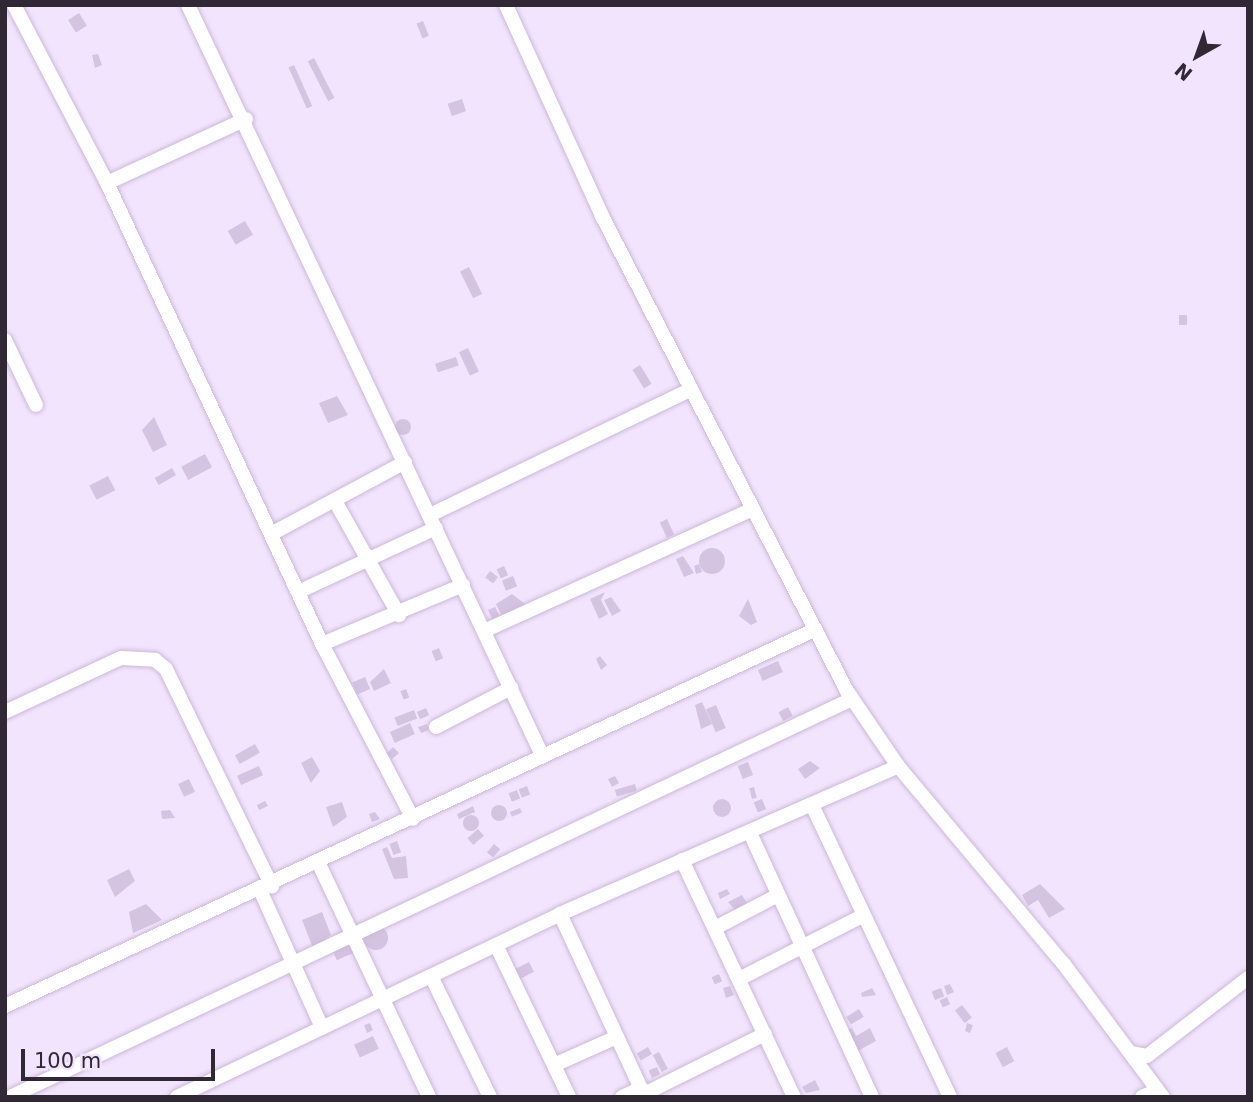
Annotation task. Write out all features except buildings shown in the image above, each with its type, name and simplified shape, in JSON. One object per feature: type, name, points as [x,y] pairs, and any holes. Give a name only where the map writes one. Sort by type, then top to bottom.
[{"type":"street","points":[[14,5],[107,183],[322,645],[413,819]]},
{"type":"street","points":[[188,5],[246,119],[542,755]]},
{"type":"street","points":[[506,5],[690,390],[812,631],[852,699],[898,766],[1132,1053],[1161,1093],[1142,1097]]},
{"type":"street","points":[[107,183],[246,119]]},
{"type":"street","points":[[5,340],[36,405]]},
{"type":"street","points":[[298,592],[370,561],[433,522],[690,390]]},
{"type":"street","points":[[271,534],[405,462]]},
{"type":"street","points":[[335,501],[399,615]]},
{"type":"street","points":[[484,631],[751,510]]},
{"type":"street","points":[[322,645],[399,615],[463,585]]},
{"type":"street","points":[[5,1006],[266,889],[542,755],[812,631]]},
{"type":"street","points":[[5,712],[121,658],[155,660],[166,669],[266,889],[292,963],[322,1028]]},
{"type":"street","points":[[436,727],[510,688]]},
{"type":"street","points":[[10,1097],[852,699]]},
{"type":"street","points":[[177,1097],[560,914],[898,766]]},
{"type":"street","points":[[812,805],[950,1097]]},
{"type":"street","points":[[750,833],[872,1097]]},
{"type":"street","points":[[682,860],[794,1097]]},
{"type":"street","points":[[318,862],[355,932],[429,1097]]},
{"type":"street","points":[[715,928],[778,895]]},
{"type":"street","points":[[560,914],[643,1093]]},
{"type":"street","points":[[738,979],[864,915]]},
{"type":"street","points":[[496,944],[569,1097]]},
{"type":"street","points":[[431,976],[490,1097]]},
{"type":"street","points":[[1132,1053],[1147,1055],[1248,978]]},
{"type":"street","points":[[622,1097],[643,1093],[765,1034]]},
{"type":"street","points":[[554,1065],[617,1037]]}]
